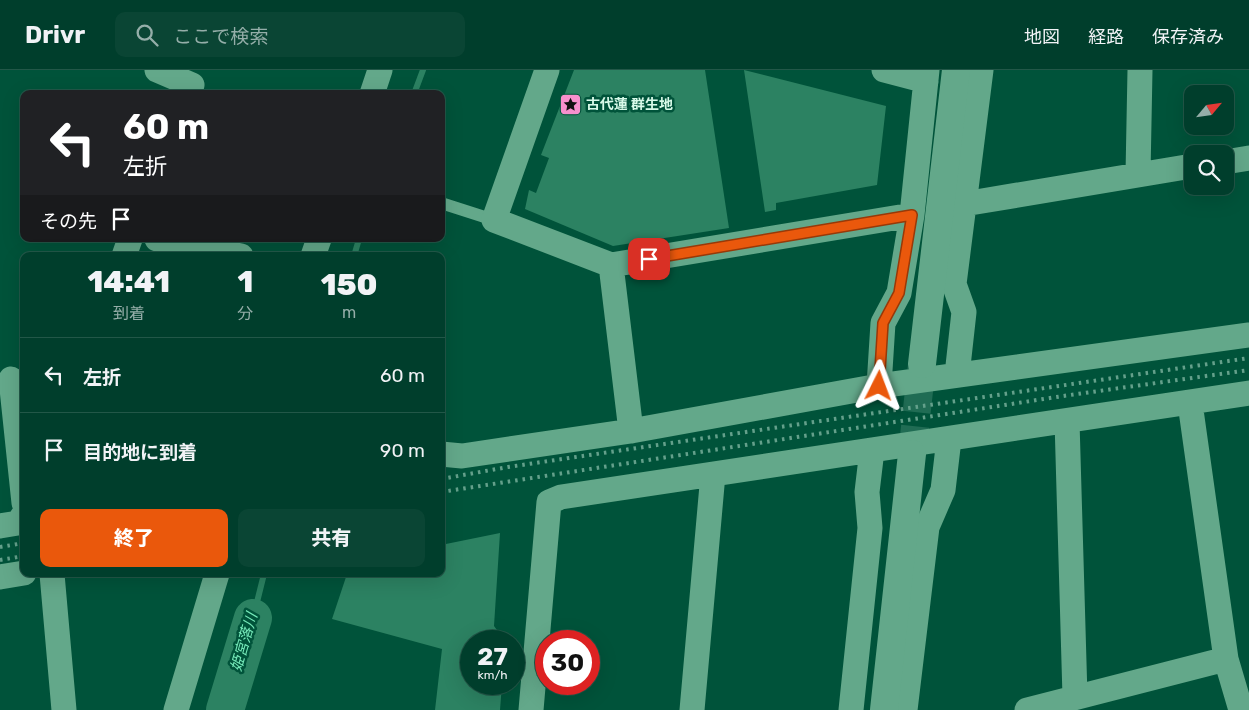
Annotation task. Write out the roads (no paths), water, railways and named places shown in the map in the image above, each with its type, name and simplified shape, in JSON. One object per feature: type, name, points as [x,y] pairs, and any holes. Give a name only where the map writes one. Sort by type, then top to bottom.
[{"type":"street","points":[[157,70],[193,83]]},
{"type":"street","points":[[373,90],[380,70]]},
{"type":"street","points":[[547,70],[494,220],[612,265],[912,215]]},
{"type":"street","points":[[879,386],[883,323],[899,293],[912,215],[926,76],[884,70]]},
{"type":"street","points":[[922,364],[956,70]]},
{"type":"street","points":[[957,375],[964,312],[954,284],[981,70]]},
{"type":"street","points":[[1138,174],[1140,70]]},
{"type":"street","points":[[1234,160],[1249,158]]},
{"type":"street","points":[[964,204],[1184,167]]},
{"type":"street","points":[[172,242],[221,252]]},
{"type":"street","points":[[612,265],[631,431]]},
{"type":"street","points":[[445,454],[462,456],[631,431],[879,386],[1249,335]]},
{"type":"street","points":[[12,379],[20,462]]},
{"type":"street","points":[[531,710],[548,502],[561,497],[1249,393]]},
{"type":"street","points":[[1190,403],[1226,659],[1241,710]]},
{"type":"street","points":[[1067,421],[1075,697]]},
{"type":"street","points":[[906,710],[927,527],[942,490],[949,439]]},
{"type":"street","points":[[850,710],[870,528],[867,492],[872,450]]},
{"type":"street","points":[[884,710],[912,454]]},
{"type":"street","points":[[692,710],[713,474]]},
{"type":"street","points":[[0,526],[18,523],[20,520]]},
{"type":"street","points":[[0,577],[20,574]]},
{"type":"street","points":[[52,577],[64,710]]},
{"type":"street","points":[[176,710],[216,577]]},
{"type":"street","points":[[1027,710],[1226,659]]},
{"type":"lane","points":[[445,203],[494,220]]},
{"type":"waterway","name":"姫宮落川","points":[[416,90],[423,70]]},
{"type":"waterway","name":"姫宮落川","points":[[355,252],[358,242]]},
{"type":"waterway","name":"姫宮落川","points":[[253,618],[263,577]]},
{"type":"waterway","name":"姫宮落川","points":[[225,710],[253,618]]},
{"type":"tunnel","points":[[912,454],[922,364]]},
{"type":"railway","points":[[445,478],[508,467],[1249,358]]},
{"type":"railway","points":[[445,491],[1063,396],[1249,370]]},
{"type":"railway","points":[[0,547],[20,544]]},
{"type":"railway","points":[[0,560],[20,557]]},
{"type":"place","name":"古代蓮 群生地","points":[[570,104]]}]
